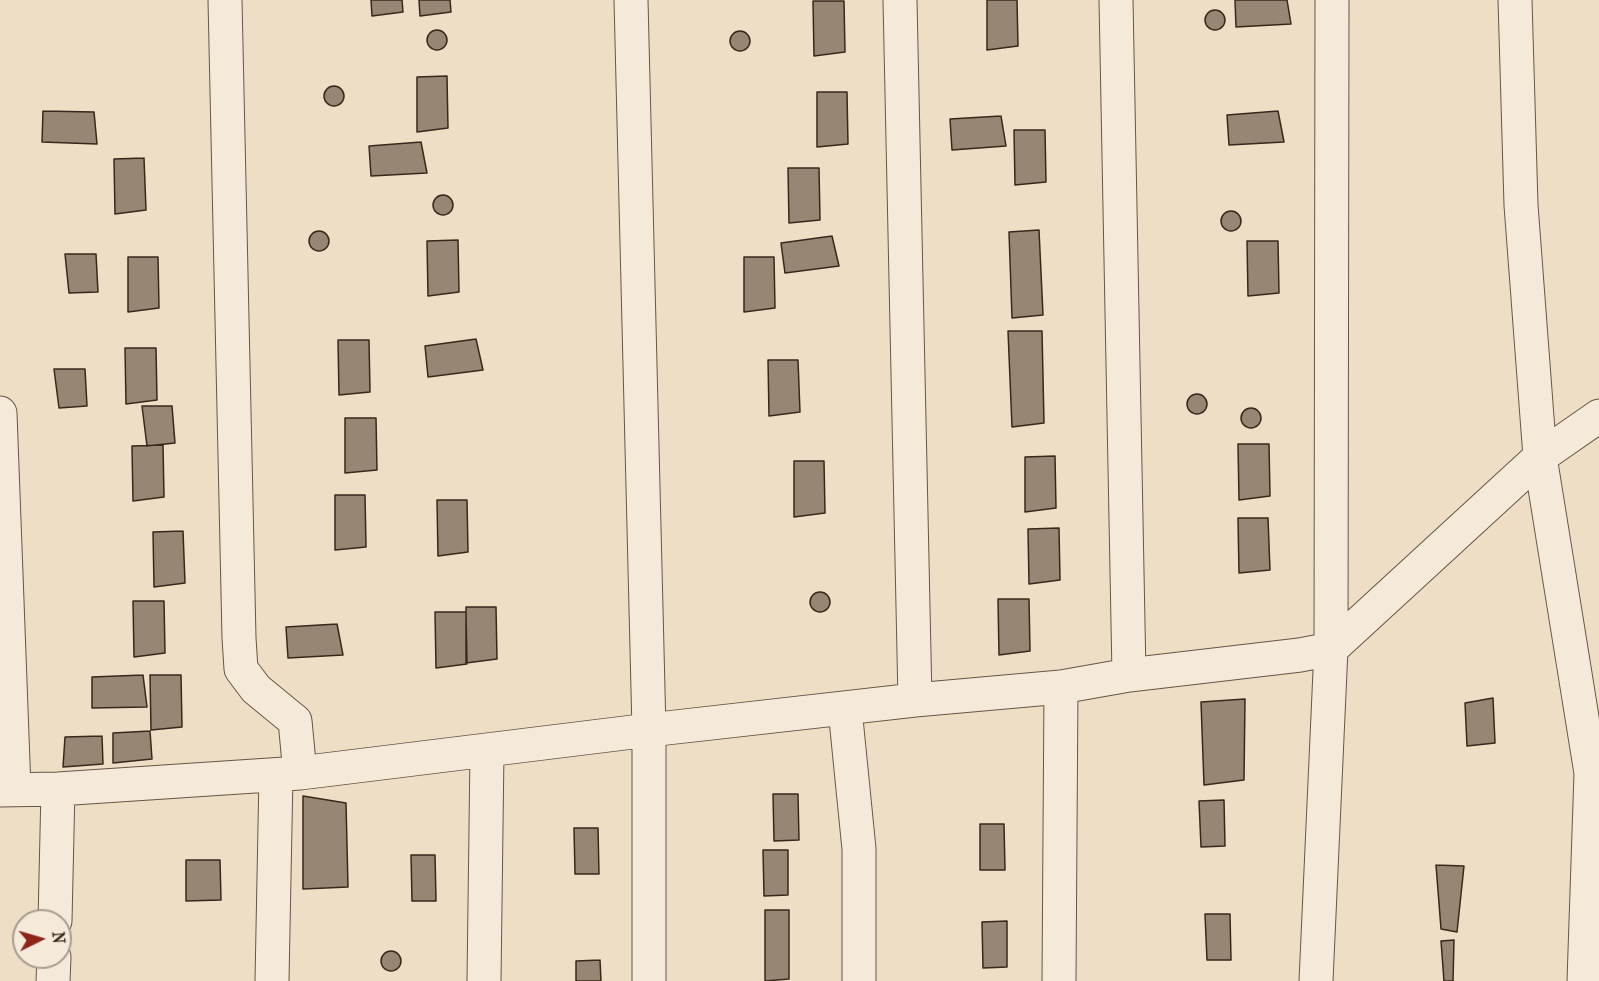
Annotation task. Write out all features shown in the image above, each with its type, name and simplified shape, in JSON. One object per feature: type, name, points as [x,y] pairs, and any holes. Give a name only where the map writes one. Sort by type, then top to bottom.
[{"type":"street","points":[[225,0],[238,626],[241,669],[256,689],[295,721],[288,774],[272,981]]},
{"type":"street","points":[[631,0],[649,730],[649,981]]},
{"type":"street","points":[[900,0],[915,700]]},
{"type":"street","points":[[1116,0],[1129,675]]},
{"type":"street","points":[[1316,981],[1331,649],[1332,0]]},
{"type":"street","points":[[1515,0],[1521,205],[1540,457],[1591,773],[1584,981]]},
{"type":"street","points":[[0,413],[7,789],[58,789],[288,774],[915,700],[1062,687],[1129,675],[1300,655],[1331,649],[1540,457],[1599,416]]},
{"type":"street","points":[[1059,981],[1062,687]]},
{"type":"street","points":[[845,709],[859,849],[859,981]]},
{"type":"street","points":[[484,981],[487,751]]},
{"type":"street","points":[[55,909],[58,789]]},
{"type":"building","points":[[371,0],[402,0],[403,12],[372,16]]},
{"type":"building","points":[[419,0],[450,0],[451,12],[420,16]]},
{"type":"building","points":[[987,0],[1017,0],[1018,46],[987,50]]},
{"type":"building","points":[[1235,0],[1287,0],[1291,24],[1236,27]]},
{"type":"building","points":[[813,1],[844,1],[845,52],[814,56]]},
{"type":"building","points":[[1215,10],[1222,13],[1225,20],[1222,27],[1215,30],[1208,27],[1205,20],[1208,13]]},
{"type":"building","points":[[437,30],[444,33],[447,40],[444,47],[437,50],[430,47],[427,40],[430,33]]},
{"type":"building","points":[[740,31],[747,34],[750,41],[747,48],[740,51],[733,48],[730,41],[733,34]]},
{"type":"building","points":[[447,76],[448,128],[417,132],[417,77]]},
{"type":"building","points":[[334,86],[341,89],[344,96],[341,103],[334,106],[327,103],[324,96],[327,89]]},
{"type":"building","points":[[817,92],[847,92],[848,144],[817,147]]},
{"type":"building","points":[[43,111],[94,112],[97,144],[42,142]]},
{"type":"building","points":[[1278,111],[1284,142],[1229,145],[1227,115]]},
{"type":"building","points":[[1001,116],[1006,146],[952,150],[950,119]]},
{"type":"building","points":[[1014,130],[1045,130],[1046,182],[1015,185]]},
{"type":"building","points":[[421,142],[427,173],[371,176],[369,146]]},
{"type":"building","points":[[144,158],[146,210],[115,214],[114,159]]},
{"type":"building","points":[[788,168],[819,168],[820,220],[789,223]]},
{"type":"building","points":[[443,195],[450,198],[453,205],[450,212],[443,215],[436,212],[433,205],[436,198]]},
{"type":"building","points":[[1231,211],[1238,214],[1241,221],[1238,228],[1231,231],[1224,228],[1221,221],[1224,214]]},
{"type":"building","points":[[1039,230],[1043,315],[1012,318],[1009,232]]},
{"type":"building","points":[[319,231],[326,234],[329,241],[326,248],[319,251],[312,248],[309,241],[312,234]]},
{"type":"building","points":[[832,236],[839,266],[785,273],[781,243]]},
{"type":"building","points":[[458,240],[459,292],[428,296],[427,241]]},
{"type":"building","points":[[1247,241],[1278,241],[1279,293],[1248,296]]},
{"type":"building","points":[[65,254],[96,254],[98,292],[69,293]]},
{"type":"building","points":[[128,257],[158,257],[159,308],[128,312]]},
{"type":"building","points":[[744,257],[774,257],[775,308],[744,312]]},
{"type":"building","points":[[1008,331],[1042,331],[1044,423],[1012,427]]},
{"type":"building","points":[[476,339],[483,370],[428,377],[425,346]]},
{"type":"building","points":[[338,340],[369,340],[370,392],[339,395]]},
{"type":"building","points":[[125,348],[156,348],[157,400],[126,404]]},
{"type":"building","points":[[768,360],[798,360],[800,412],[769,416]]},
{"type":"building","points":[[54,369],[85,369],[87,406],[59,408]]},
{"type":"building","points":[[1197,394],[1204,397],[1207,404],[1204,411],[1197,414],[1190,411],[1187,404],[1190,397]]},
{"type":"building","points":[[142,406],[172,406],[175,443],[147,446]]},
{"type":"building","points":[[1251,408],[1258,411],[1261,418],[1258,425],[1251,428],[1244,425],[1241,418],[1244,411]]},
{"type":"building","points":[[345,418],[376,418],[377,470],[345,473]]},
{"type":"building","points":[[1238,444],[1269,444],[1270,496],[1239,500]]},
{"type":"building","points":[[163,445],[164,497],[133,501],[132,446]]},
{"type":"building","points":[[1055,456],[1056,508],[1025,512],[1025,457]]},
{"type":"building","points":[[794,461],[824,461],[825,513],[794,517]]},
{"type":"building","points":[[335,495],[365,495],[366,547],[335,550]]},
{"type":"building","points":[[437,500],[467,500],[468,552],[438,556]]},
{"type":"building","points":[[1238,518],[1268,518],[1270,570],[1239,573]]},
{"type":"building","points":[[1059,528],[1060,580],[1029,584],[1028,529]]},
{"type":"building","points":[[183,531],[185,583],[154,587],[153,532]]},
{"type":"building","points":[[820,592],[827,595],[830,602],[827,609],[820,612],[813,609],[810,602],[813,595]]},
{"type":"building","points":[[998,599],[1029,599],[1030,651],[999,655]]},
{"type":"building","points":[[133,601],[164,601],[165,653],[134,657]]},
{"type":"building","points":[[466,607],[496,607],[497,659],[466,663]]},
{"type":"building","points":[[435,612],[466,612],[467,664],[436,668]]},
{"type":"building","points":[[337,624],[343,655],[288,658],[286,627]]},
{"type":"building","points":[[143,675],[147,707],[92,708],[92,677]]},
{"type":"building","points":[[150,675],[181,675],[182,727],[151,730]]},
{"type":"building","points":[[1493,698],[1495,743],[1467,746],[1465,703]]},
{"type":"building","points":[[1245,699],[1244,780],[1204,785],[1201,702]]},
{"type":"building","points":[[150,731],[152,759],[113,763],[113,733]]},
{"type":"building","points":[[102,736],[103,764],[63,767],[65,737]]},
{"type":"building","points":[[773,794],[798,794],[799,840],[774,841]]},
{"type":"building","points":[[303,796],[346,803],[348,887],[303,889]]},
{"type":"building","points":[[1224,800],[1225,846],[1201,847],[1199,801]]},
{"type":"building","points":[[980,824],[1004,824],[1005,870],[980,870]]},
{"type":"building","points":[[574,828],[598,828],[599,874],[575,874]]},
{"type":"building","points":[[763,850],[788,850],[788,895],[764,896]]},
{"type":"building","points":[[411,855],[435,855],[436,901],[412,901]]},
{"type":"building","points":[[186,860],[220,860],[221,900],[186,901]]},
{"type":"building","points":[[1436,865],[1464,866],[1457,932],[1441,929]]},
{"type":"building","points":[[765,910],[789,910],[789,979],[765,981]]},
{"type":"building","points":[[1205,914],[1230,914],[1231,960],[1207,960]]},
{"type":"building","points":[[1007,921],[1007,967],[983,968],[982,922]]},
{"type":"building","points":[[1454,940],[1453,981],[1444,981],[1441,941]]},
{"type":"building","points":[[391,951],[398,954],[401,961],[398,968],[391,971],[384,968],[381,961],[384,954]]},
{"type":"building","points":[[600,960],[601,981],[576,981],[576,961]]}]
